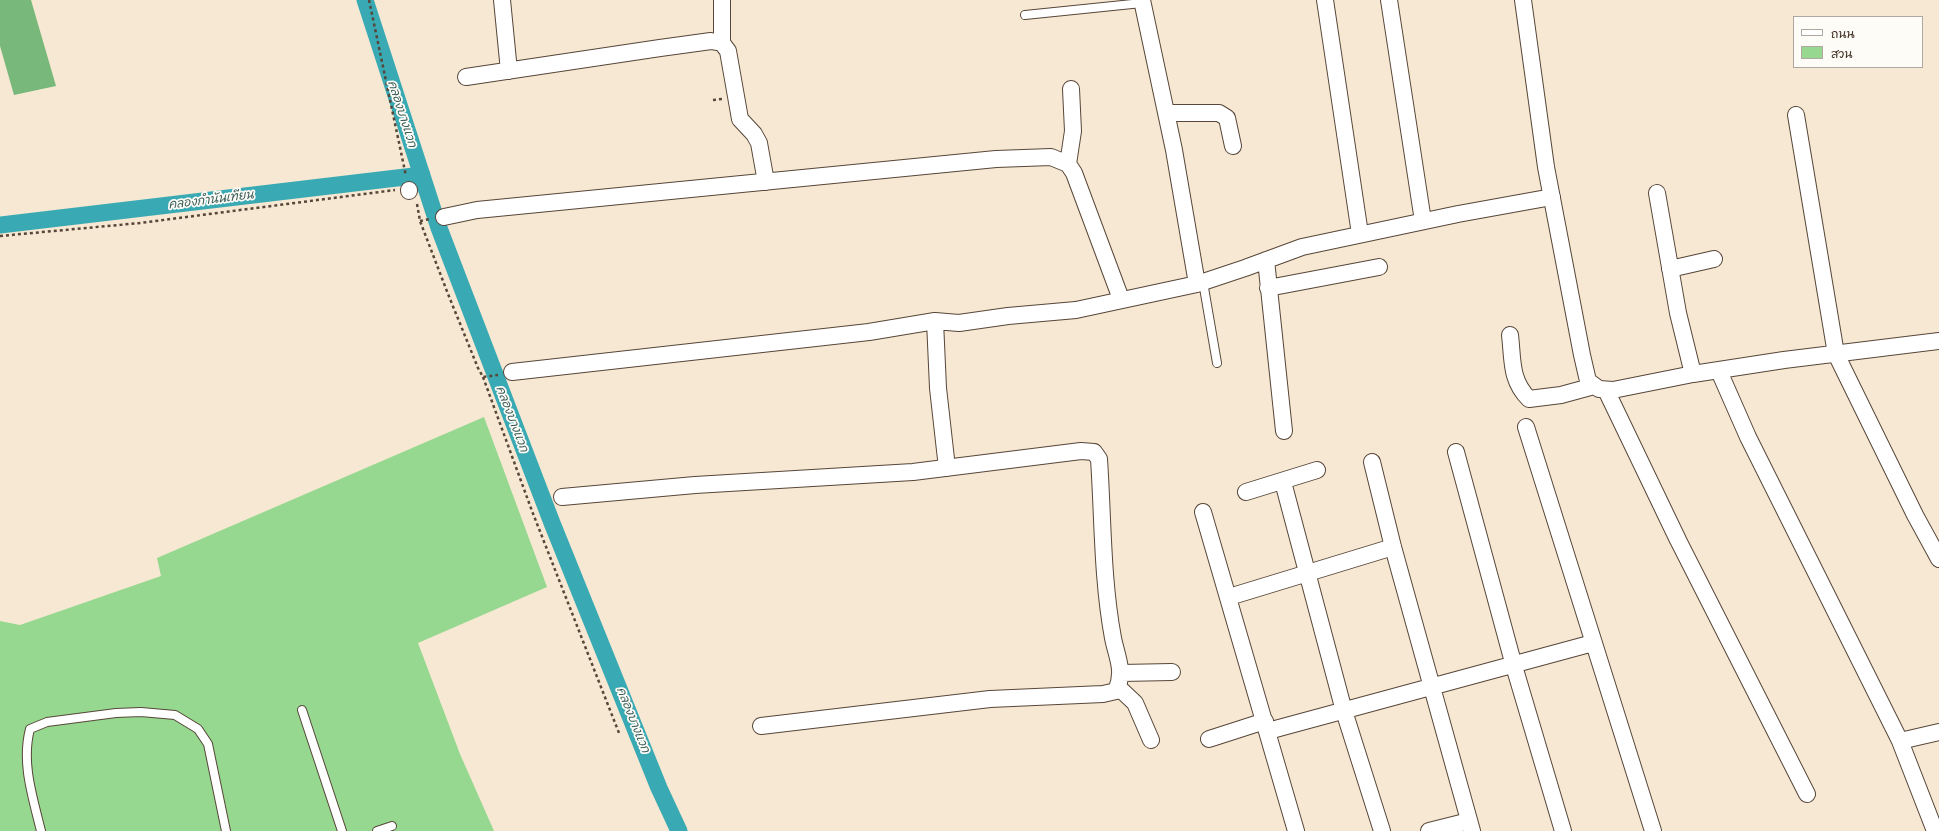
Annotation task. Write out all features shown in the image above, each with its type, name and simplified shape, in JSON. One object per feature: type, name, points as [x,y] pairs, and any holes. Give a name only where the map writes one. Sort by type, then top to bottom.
[{"type":"street","points":[[502,0],[508,71]]},
{"type":"street","points":[[722,0],[722,43],[728,51],[740,119],[754,134],[759,142],[766,182]]},
{"type":"street","points":[[1325,0],[1360,234]]},
{"type":"street","points":[[1389,0],[1423,221]]},
{"type":"street","points":[[1523,0],[1546,166],[1588,381],[1600,388],[1807,794]]},
{"type":"street","points":[[1142,2],[1167,113],[1200,283]]},
{"type":"street","points":[[466,77],[711,41],[722,43]]},
{"type":"street","points":[[1068,164],[1073,131],[1071,89]]},
{"type":"street","points":[[1167,113],[1219,113],[1227,118],[1233,146]]},
{"type":"street","points":[[1796,115],[1836,354],[1915,515],[1939,559]]},
{"type":"street","points":[[444,217],[477,210],[996,159],[1051,157],[1068,164],[1074,173],[1121,299]]},
{"type":"street","points":[[1657,193],[1678,313],[1693,374]]},
{"type":"street","points":[[512,372],[869,332],[935,321],[959,323],[1008,316],[1076,310],[1200,283],[1302,247],[1423,221],[1552,197]]},
{"type":"street","points":[[1670,269],[1714,259]]},
{"type":"street","points":[[1266,260],[1284,431]]},
{"type":"street","points":[[1268,288],[1379,267]]},
{"type":"street","points":[[935,321],[938,388],[947,468]]},
{"type":"street","points":[[1510,335],[1514,377],[1521,390],[1529,399],[1600,388],[1622,390],[1693,374],[1784,360],[1939,341]]},
{"type":"street","points":[[1719,371],[1748,437],[1900,741],[1935,831]]},
{"type":"street","points":[[1526,427],[1593,643],[1654,831]]},
{"type":"street","points":[[562,497],[695,485],[897,473],[1081,451],[1094,452],[1099,459],[1106,598],[1119,680],[1116,691],[1103,694],[990,699],[761,726]]},
{"type":"street","points":[[1456,452],[1514,666],[1563,831]]},
{"type":"street","points":[[1372,462],[1394,548],[1471,826],[1429,831]]},
{"type":"street","points":[[1246,492],[1283,482],[1317,470]]},
{"type":"street","points":[[1283,482],[1344,711],[1382,831]]},
{"type":"street","points":[[1203,512],[1267,726],[1296,831]]},
{"type":"street","points":[[1229,597],[1394,548]]},
{"type":"street","points":[[1209,739],[1344,711],[1433,686],[1514,666],[1593,643]]},
{"type":"street","points":[[1119,680],[1172,672]]},
{"type":"street","points":[[1119,680],[1135,703],[1151,740]]},
{"type":"street","points":[[1900,741],[1939,732]]},
{"type":"lane","points":[[1025,15],[1142,2]]},
{"type":"lane","points":[[1200,283],[1217,363]]},
{"type":"lane","points":[[302,710],[342,831]]},
{"type":"lane","points":[[41,831],[29,779],[26,744],[30,729],[47,722],[116,713],[141,712],[175,715],[198,729],[208,744],[226,831]]},
{"type":"lane","points":[[377,831],[392,826]]},
{"type":"path","points":[[369,0],[409,191],[416,203],[420,221],[448,294],[483,377],[552,562],[619,733]]},
{"type":"path","points":[[0,236],[148,222],[311,202],[388,190],[409,191]]},
{"type":"path","points":[[420,221],[427,219]]},
{"type":"path","points":[[483,377],[489,376]]},
{"type":"green space","points":[[0,0],[31,0],[56,86],[14,95],[0,46]]},
{"type":"green space","points":[[484,417],[547,587],[418,643],[460,754],[494,831],[0,831],[0,621],[20,625],[161,576],[157,558]]},
{"type":"waterway","name":"คลองบางแวก","points":[[365,0],[439,228],[552,523],[659,788],[679,831]]},
{"type":"waterway","name":"คลองกำนันเทียน","points":[[0,225],[422,175]]}]
